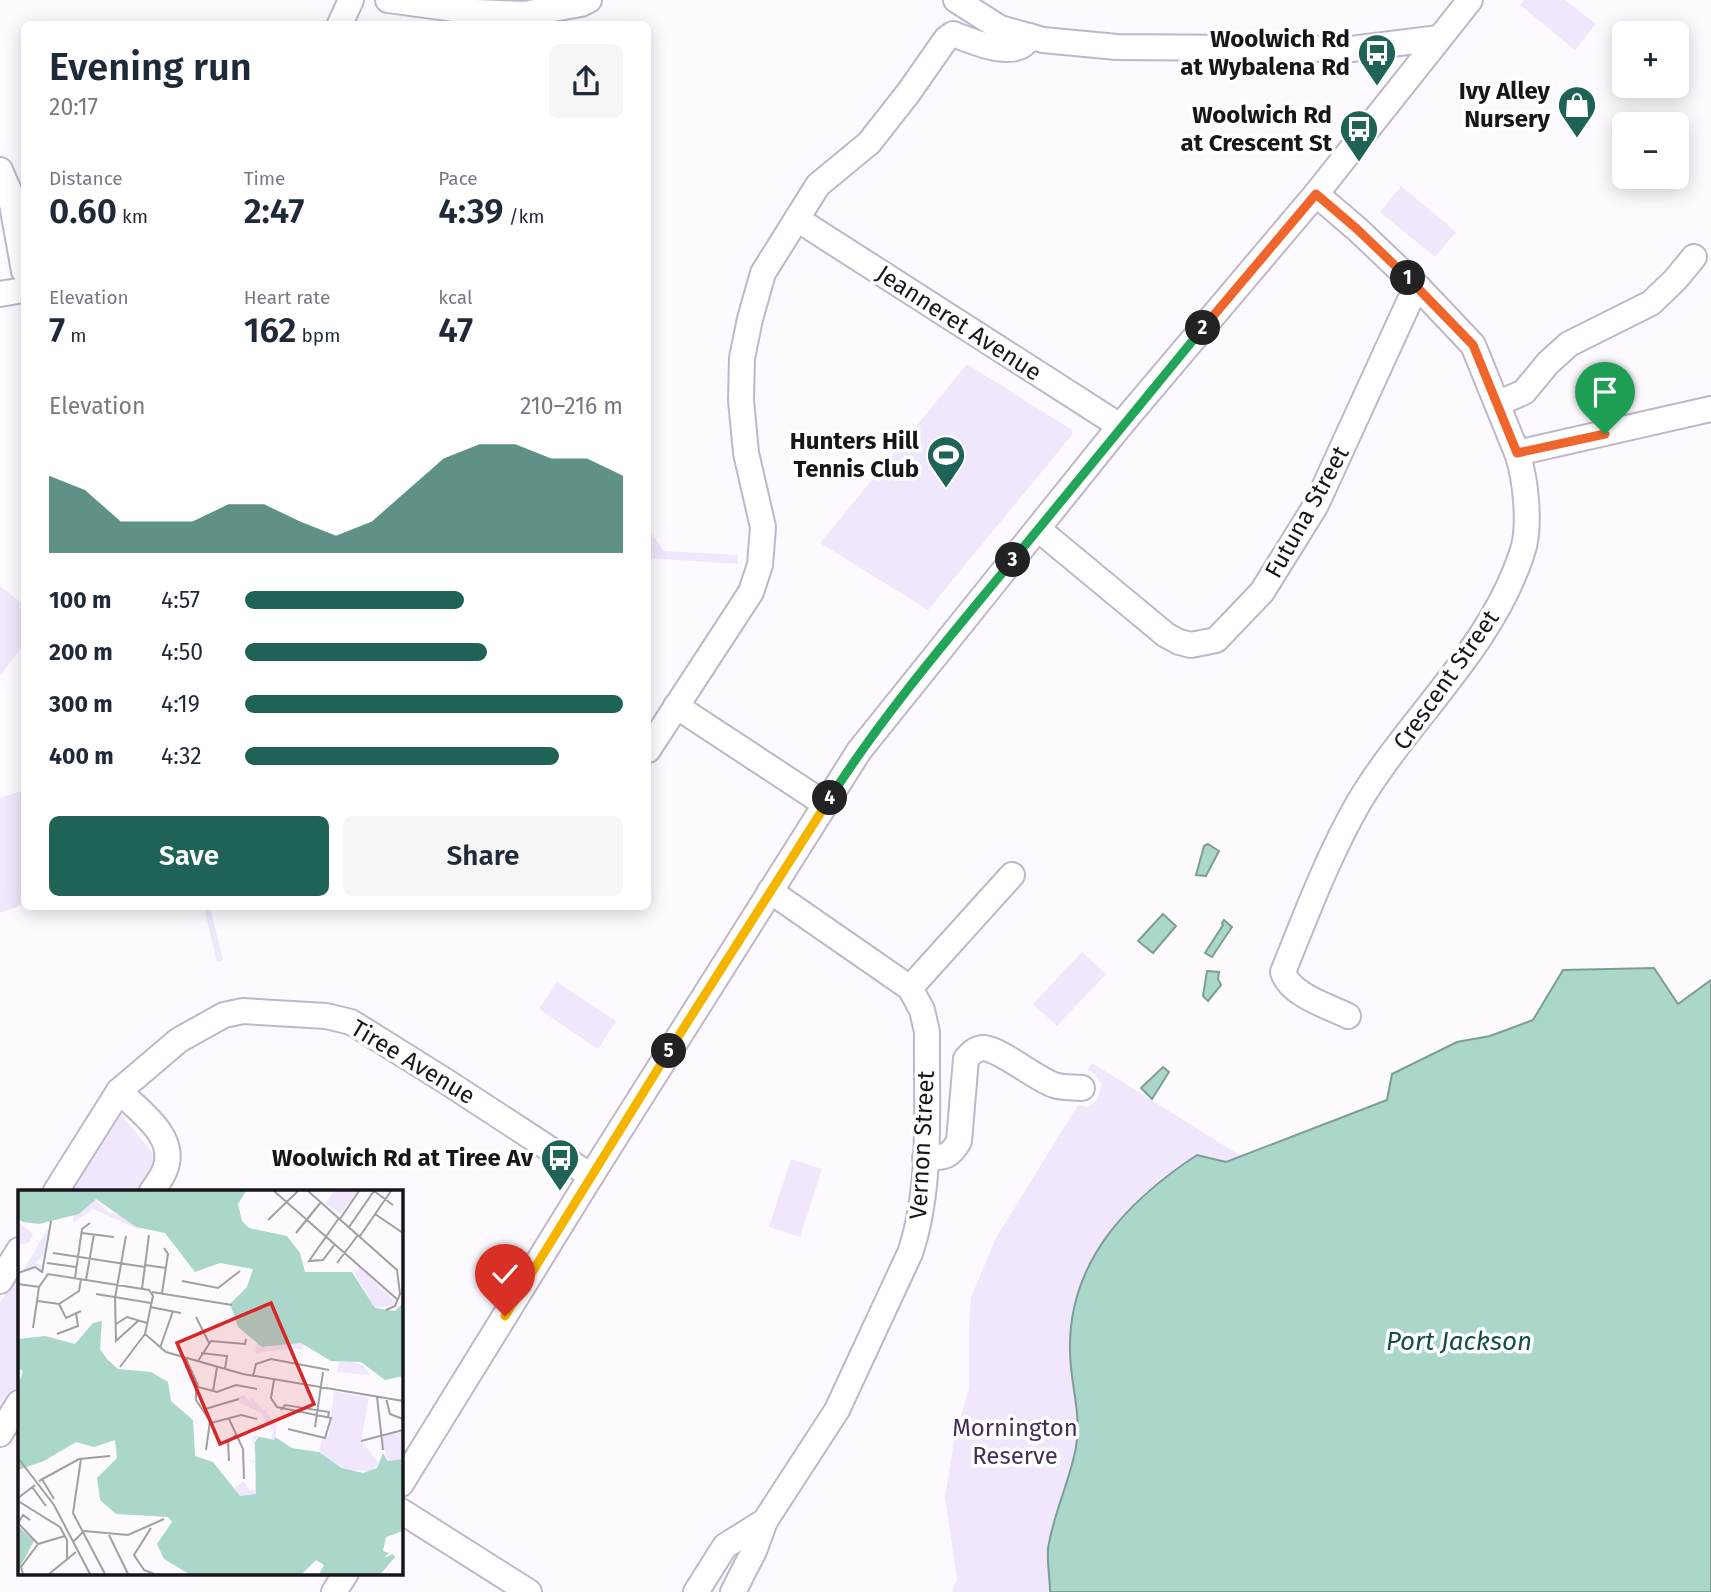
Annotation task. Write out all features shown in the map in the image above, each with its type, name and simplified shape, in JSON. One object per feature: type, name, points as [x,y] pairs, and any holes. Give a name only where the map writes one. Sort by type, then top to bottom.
[{"type":"street","points":[[341,21],[351,0]]},
{"type":"street","points":[[388,0],[477,12],[524,14],[583,10]]},
{"type":"street","points":[[956,0],[1000,28],[1030,36],[1116,47],[1341,49],[1439,38]]},
{"type":"street","points":[[402,1482],[591,1175],[859,751],[1121,426],[1316,194],[1470,0]]},
{"type":"street","points":[[651,745],[751,592],[760,565],[763,527],[746,453],[741,400],[742,358],[763,274],[818,185],[869,143],[946,38],[953,34],[997,48],[1018,48],[1026,44],[1030,36]]},
{"type":"street","points":[[0,170],[10,193],[21,254]]},
{"type":"street","name":"Crescent Street","points":[[1316,194],[1419,288],[1473,345],[1522,466],[1527,505],[1523,551],[1502,601],[1443,690],[1359,802],[1336,847],[1283,972],[1285,981],[1307,996],[1348,1016]]},
{"type":"street","name":"Jeanneret Avenue","points":[[797,219],[1121,426]]},
{"type":"street","points":[[1497,404],[1524,392],[1548,363],[1569,344],[1651,303],[1675,281],[1694,257]]},
{"type":"street","name":"Futuna Street","points":[[1038,529],[1166,635],[1191,645],[1216,640],[1262,592],[1316,505],[1409,302],[1419,288]]},
{"type":"street","points":[[0,294],[21,290]]},
{"type":"street","points":[[1517,453],[1711,409]]},
{"type":"street","points":[[676,706],[825,804]]},
{"type":"street","points":[[771,891],[910,988],[1012,875]]},
{"type":"street","name":"Vernon Street","points":[[733,1592],[754,1551],[765,1521],[837,1410],[886,1308],[917,1232],[925,1158],[927,1032],[922,1010],[910,988]]},
{"type":"street","name":"Tiree Avenue","points":[[57,1190],[119,1091],[179,1040],[224,1014],[243,1011],[326,1016],[351,1022],[591,1175]]},
{"type":"street","points":[[925,1158],[943,1157],[953,1152],[959,1141],[966,1059],[972,1051],[984,1048],[997,1052],[1021,1069],[1055,1085],[1082,1088]]},
{"type":"street","points":[[119,1091],[162,1133],[167,1151],[165,1170],[153,1190]]},
{"type":"street","points":[[0,1281],[18,1252]]},
{"type":"street","points":[[0,1434],[18,1405]]},
{"type":"street","points":[[402,1512],[529,1592]]},
{"type":"street","name":"Vernon Street","points":[[695,1592],[725,1546],[765,1521]]},
{"type":"street","points":[[334,1592],[345,1574]]},
{"type":"green space","points":[[1524,0],[1565,0],[1596,24],[1575,50],[1520,5]]},
{"type":"green space","points":[[1401,186],[1456,232],[1435,257],[1380,212]]},
{"type":"green space","name":"Hunters Hill Tennis Club","points":[[967,364],[1072,430],[1072,435],[928,610],[820,543]]},
{"type":"green space","points":[[651,532],[664,551],[738,555],[738,564],[651,558]]},
{"type":"green space","points":[[0,586],[21,603],[21,648],[0,676]]},
{"type":"green space","points":[[21,791],[21,905],[0,913],[0,798]]},
{"type":"green space","points":[[205,910],[211,910],[223,960],[217,962]]},
{"type":"green space","points":[[1082,952],[1106,974],[1057,1026],[1033,1004]]},
{"type":"green space","points":[[557,982],[616,1021],[598,1049],[539,1009]]},
{"type":"green space","name":"Mornington Reserve","points":[[1092,1063],[1241,1156],[1226,1162],[1188,1162],[1161,1180],[1121,1218],[1091,1265],[1073,1318],[1070,1358],[1077,1416],[1077,1441],[1072,1468],[1048,1549],[1050,1592],[952,1592],[957,1579],[945,1497],[955,1435],[969,1389],[971,1297],[997,1236],[1078,1105],[1088,1107],[1098,1097],[1101,1084],[1095,1074],[1088,1070]]},
{"type":"green space","points":[[119,1112],[160,1162],[143,1190],[70,1190]]},
{"type":"green space","points":[[791,1159],[822,1169],[800,1237],[769,1227]]},
{"type":"green space","points":[[18,1274],[18,1389],[0,1418],[0,1303]]},
{"type":"water","points":[[1208,844],[1219,851],[1206,876],[1196,875],[1204,846]]},
{"type":"water","points":[[1163,914],[1176,926],[1153,953],[1138,941]]},
{"type":"water","points":[[1224,920],[1232,927],[1212,957],[1205,953]]},
{"type":"water","name":"Port Jackson","points":[[1654,968],[1678,1004],[1711,980],[1711,1592],[1050,1592],[1048,1549],[1073,1460],[1077,1435],[1070,1351],[1072,1319],[1079,1289],[1091,1262],[1106,1237],[1126,1214],[1171,1173],[1197,1155],[1226,1162],[1387,1100],[1392,1074],[1457,1042],[1490,1036],[1533,1020],[1563,970]]},
{"type":"water","points":[[1207,971],[1219,972],[1221,985],[1208,1001],[1203,996]]},
{"type":"water","points":[[1163,1067],[1169,1072],[1152,1099],[1141,1088]]},
{"type":"place","name":"Woolwich Rd at Wybalena Rd","points":[[1377,87]]},
{"type":"place","name":"Ivy Alley Nursery","points":[[1577,139]]},
{"type":"place","name":"Woolwich Rd at Crescent St","points":[[1359,163]]},
{"type":"place","name":"Hunters Hill Tennis Club","points":[[946,489]]},
{"type":"place","name":"Woolwich Rd at Tiree Av","points":[[560,1192]]},
{"type":"route","points":[[505,1316],[859,751],[1121,426],[1316,194],[1419,288],[1473,345],[1517,453],[1605,434]]}]
